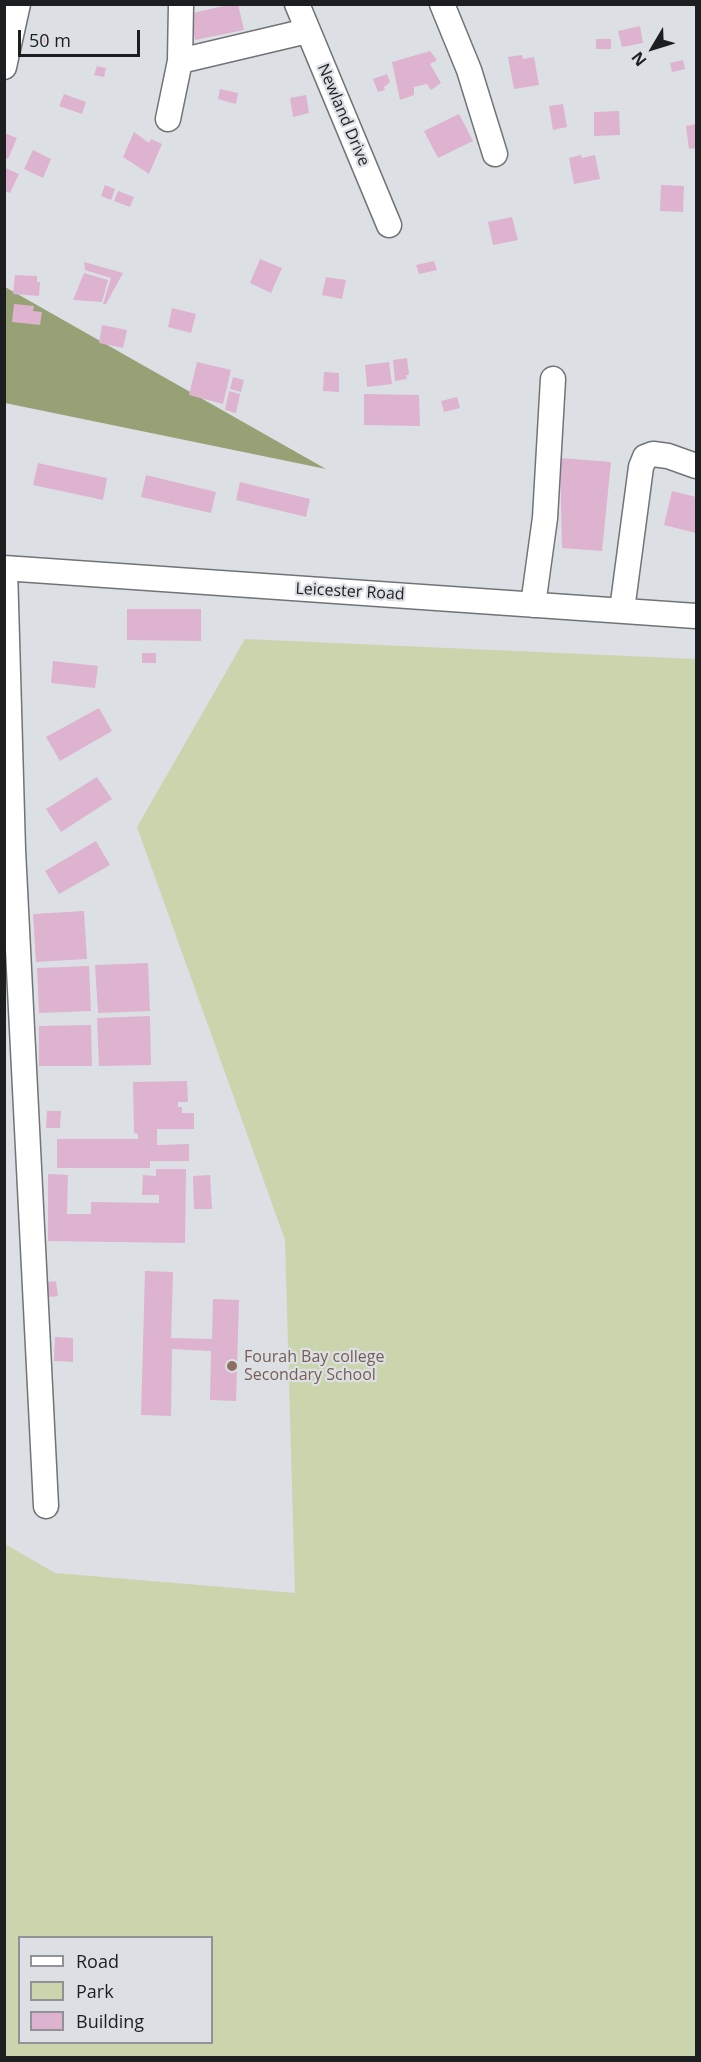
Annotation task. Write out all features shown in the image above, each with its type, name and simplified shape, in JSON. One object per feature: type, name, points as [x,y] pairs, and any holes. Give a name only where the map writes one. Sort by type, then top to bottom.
[{"type":"street","points":[[4,67],[18,4]]},
{"type":"street","points":[[168,119],[180,61],[181,4]]},
{"type":"street","name":"Newland Drive","points":[[297,4],[389,225]]},
{"type":"street","points":[[442,4],[470,70],[495,154]]},
{"type":"street","points":[[180,61],[307,31]]},
{"type":"street","points":[[533,605],[545,518],[553,379]]},
{"type":"street","points":[[622,610],[641,467],[645,457],[653,454],[661,455],[696,466]]},
{"type":"street","points":[[5,568],[13,850],[46,1506]]},
{"type":"street","name":"Leicester Road","points":[[5,568],[696,616]]},
{"type":"green space","points":[[5,287],[326,469],[5,403]]},
{"type":"green space","points":[[245,639],[696,659],[696,2057],[5,2057],[5,1544],[55,1573],[295,1593],[285,1240],[137,827]]},
{"type":"building","points":[[238,4],[244,30],[195,40],[189,14]]},
{"type":"building","points":[[640,26],[643,43],[622,47],[618,31]]},
{"type":"building","points":[[40,33],[50,37],[47,46],[36,42]]},
{"type":"building","points":[[596,39],[611,39],[611,49],[596,49]]},
{"type":"building","points":[[430,51],[437,60],[430,64],[441,83],[431,90],[427,84],[414,87],[414,95],[400,100],[392,62]]},
{"type":"building","points":[[522,55],[523,59],[534,57],[539,85],[514,89],[508,57]]},
{"type":"building","points":[[683,60],[685,69],[672,72],[670,63]]},
{"type":"building","points":[[97,66],[106,68],[104,77],[94,75]]},
{"type":"building","points":[[387,74],[390,82],[384,87],[385,90],[378,92],[373,79]]},
{"type":"building","points":[[220,89],[238,93],[236,104],[218,99]]},
{"type":"building","points":[[64,94],[86,102],[82,114],[59,106]]},
{"type":"building","points":[[306,95],[309,113],[293,117],[290,98]]},
{"type":"building","points":[[563,104],[567,127],[553,130],[549,106]]},
{"type":"building","points":[[619,111],[620,135],[594,136],[594,112]]},
{"type":"building","points":[[459,114],[473,141],[438,158],[424,131]]},
{"type":"building","points":[[696,124],[696,148],[689,149],[686,126]]},
{"type":"building","points":[[134,132],[149,143],[151,139],[162,144],[149,174],[123,157]]},
{"type":"building","points":[[4,133],[17,138],[8,159],[4,157]]},
{"type":"building","points":[[33,150],[51,159],[43,178],[24,169]]},
{"type":"building","points":[[581,155],[582,158],[595,155],[600,179],[574,184],[569,158]]},
{"type":"building","points":[[5,168],[19,174],[10,193],[5,191]]},
{"type":"building","points":[[105,185],[115,189],[111,200],[101,196]]},
{"type":"building","points":[[661,185],[684,186],[683,212],[660,211]]},
{"type":"building","points":[[118,191],[134,197],[130,207],[114,201]]},
{"type":"building","points":[[512,217],[518,240],[493,245],[488,222]]},
{"type":"building","points":[[260,259],[282,268],[271,293],[250,283]]},
{"type":"building","points":[[434,261],[437,270],[419,274],[416,265]]},
{"type":"building","points":[[84,262],[123,273],[106,304],[103,304],[111,278],[85,270]]},
{"type":"building","points":[[84,273],[108,280],[102,302],[73,300]]},
{"type":"building","points":[[15,275],[37,276],[37,282],[40,282],[39,296],[13,294]]},
{"type":"building","points":[[326,277],[346,280],[342,299],[322,295]]},
{"type":"building","points":[[14,304],[34,306],[33,311],[42,312],[40,325],[12,322]]},
{"type":"building","points":[[172,308],[196,314],[191,333],[168,327]]},
{"type":"building","points":[[102,325],[127,330],[123,348],[99,343]]},
{"type":"building","points":[[407,358],[409,375],[406,375],[407,379],[395,381],[393,360]]},
{"type":"building","points":[[197,362],[231,370],[223,404],[189,395]]},
{"type":"building","points":[[389,362],[392,384],[367,387],[365,365]]},
{"type":"building","points":[[324,372],[339,373],[339,392],[323,391]]},
{"type":"building","points":[[233,377],[244,380],[241,392],[230,389]]},
{"type":"building","points":[[229,391],[240,394],[236,413],[225,410]]},
{"type":"building","points":[[364,394],[419,395],[420,426],[364,425]]},
{"type":"building","points":[[457,397],[460,408],[444,412],[441,401]]},
{"type":"building","points":[[560,458],[611,462],[602,551],[562,548]]},
{"type":"building","points":[[38,463],[107,478],[103,500],[33,485]]},
{"type":"building","points":[[146,475],[216,492],[211,513],[141,497]]},
{"type":"building","points":[[240,482],[310,499],[306,517],[236,500]]},
{"type":"building","points":[[672,491],[696,497],[696,533],[664,525]]},
{"type":"building","points":[[127,609],[201,609],[201,641],[127,640]]},
{"type":"building","points":[[142,653],[156,653],[156,663],[142,663]]},
{"type":"building","points":[[53,661],[98,666],[95,688],[51,683]]},
{"type":"building","points":[[99,708],[112,731],[60,761],[46,737]]},
{"type":"building","points":[[97,777],[112,799],[61,832],[46,809]]},
{"type":"building","points":[[96,841],[110,865],[59,894],[45,871]]},
{"type":"building","points":[[84,911],[87,959],[36,962],[33,914]]},
{"type":"building","points":[[148,963],[150,1011],[98,1013],[95,965]]},
{"type":"building","points":[[89,966],[91,1011],[39,1013],[37,968]]},
{"type":"building","points":[[150,1016],[151,1065],[99,1066],[97,1018]]},
{"type":"building","points":[[91,1025],[92,1066],[39,1066],[39,1026]]},
{"type":"building","points":[[187,1081],[188,1102],[178,1102],[178,1107],[182,1107],[182,1113],[194,1113],[194,1129],[157,1129],[157,1145],[189,1144],[189,1161],[150,1161],[150,1168],[57,1168],[57,1139],[138,1139],[138,1134],[134,1133],[133,1082]]},
{"type":"building","points":[[47,1111],[61,1111],[60,1128],[46,1128]]},
{"type":"building","points":[[156,1169],[186,1169],[185,1243],[48,1241],[48,1174],[68,1175],[67,1214],[91,1214],[91,1202],[159,1203],[159,1195],[142,1195],[143,1175],[156,1176]]},
{"type":"building","points":[[210,1175],[212,1209],[194,1209],[193,1176]]},
{"type":"building","points":[[145,1271],[173,1272],[171,1338],[212,1339],[213,1299],[239,1300],[236,1401],[210,1400],[211,1351],[172,1349],[171,1416],[141,1415]]},
{"type":"building","points":[[56,1281],[58,1296],[49,1297],[47,1282]]},
{"type":"building","points":[[55,1337],[73,1338],[73,1362],[54,1361]]},
{"type":"place","name":"Fourah Bay college Secondary School","points":[[232,1366]]}]
